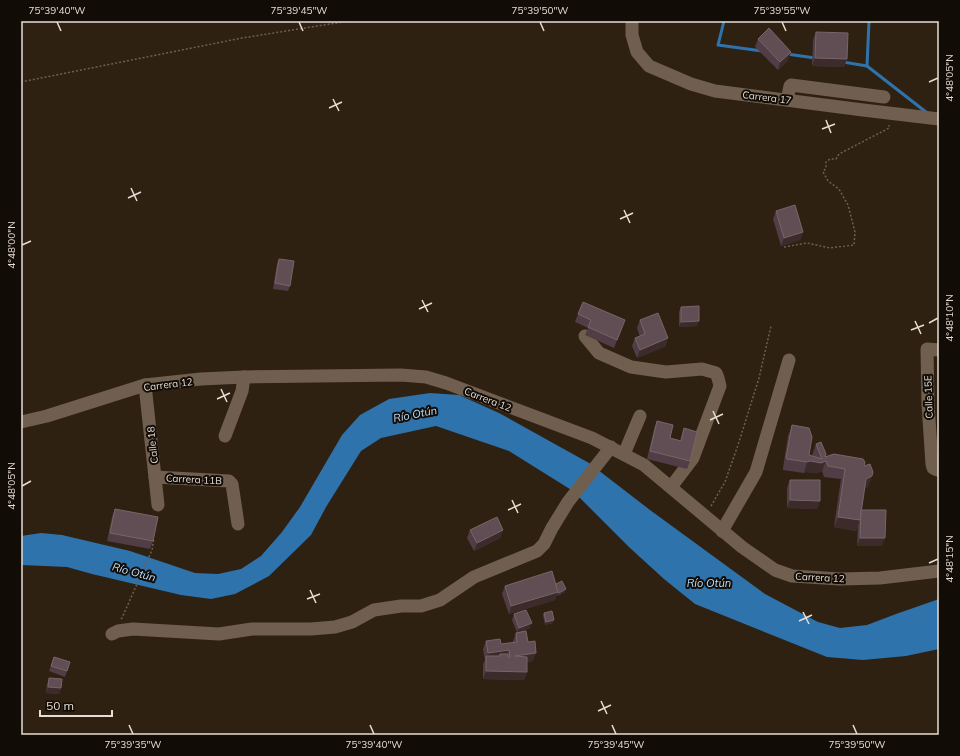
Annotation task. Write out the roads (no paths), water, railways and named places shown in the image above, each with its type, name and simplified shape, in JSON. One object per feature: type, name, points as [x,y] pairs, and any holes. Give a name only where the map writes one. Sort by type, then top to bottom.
[{"type":"street","name":"Carrera 17","points":[[632,21],[632,35],[637,52],[649,66],[691,84],[715,91],[939,119]]},
{"type":"street","points":[[787,100],[791,85],[884,97]]},
{"type":"street","points":[[585,336],[599,352],[631,367],[666,372],[702,369],[716,373],[720,386],[693,458],[671,487]]},
{"type":"street","name":"Calle 15E","points":[[933,349],[928,404],[936,469]]},
{"type":"street","points":[[722,531],[756,472],[789,360]]},
{"type":"street","name":"Carrera 12","points":[[21,422],[47,416],[145,385],[201,379],[244,377],[401,375],[426,377],[446,383],[592,438],[644,465],[722,531],[775,570],[792,576],[840,579],[880,578],[939,572]]},
{"type":"street","points":[[225,436],[242,391],[244,377]]},
{"type":"street","name":"Calle 18","points":[[145,385],[158,505]]},
{"type":"street","points":[[624,454],[640,416]]},
{"type":"street","points":[[112,634],[118,631],[134,629],[219,634],[252,629],[311,629],[335,627],[352,622],[374,610],[402,606],[421,606],[440,600],[474,577],[536,551],[544,544],[568,502],[611,447]]},
{"type":"street","name":"Carrera 11B","points":[[155,477],[229,481],[232,484],[238,524]]},
{"type":"water","name":"Río Otún","points":[[430,393],[459,395],[499,413],[589,463],[650,510],[765,594],[818,622],[840,628],[867,625],[939,599],[939,649],[906,656],[863,660],[827,657],[695,604],[664,579],[630,548],[573,491],[509,451],[436,426],[381,438],[361,451],[326,507],[311,535],[269,576],[235,594],[211,599],[181,595],[67,567],[21,565],[21,536],[41,533],[62,535],[130,551],[195,573],[218,574],[241,569],[261,556],[282,532],[300,507],[342,435],[360,415],[389,399]]},
{"type":"waterway","points":[[724,21],[718,45],[762,51]]},
{"type":"waterway","points":[[867,66],[869,21]]},
{"type":"waterway","points":[[787,54],[815,58]]},
{"type":"waterway","points":[[843,62],[867,66],[926,112]]}]
